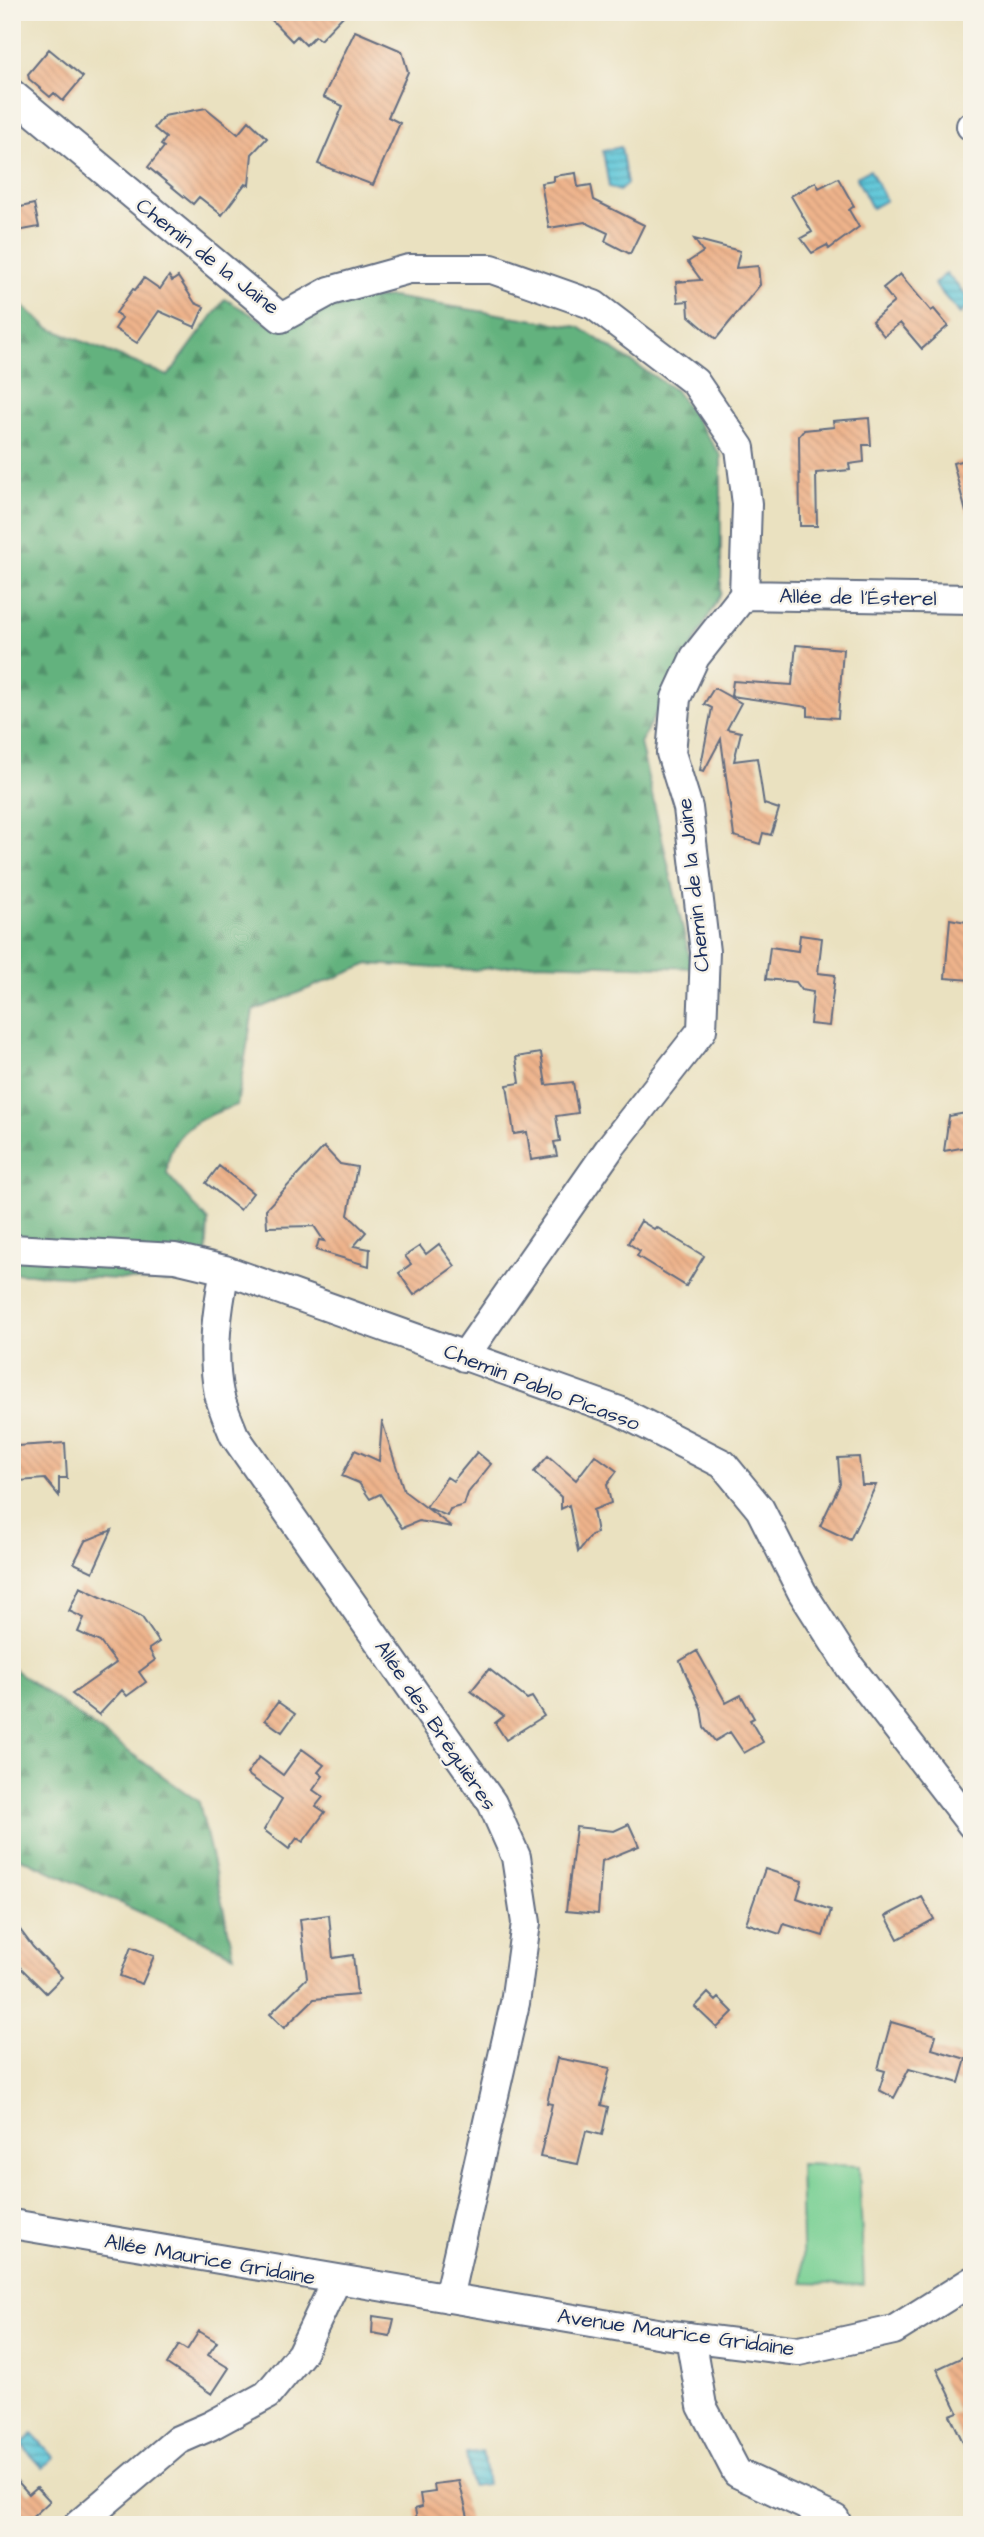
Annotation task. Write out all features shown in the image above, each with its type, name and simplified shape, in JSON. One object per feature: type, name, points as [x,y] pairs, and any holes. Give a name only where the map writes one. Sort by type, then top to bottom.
[{"type":"street","name":"Chemin de la Jaine","points":[[12,94],[281,318],[330,291],[409,269],[492,268],[594,305],[695,382],[740,447],[747,504],[744,595],[695,657],[676,698],[671,753],[688,808],[703,939],[702,1030],[612,1145],[464,1357]]},
{"type":"street","name":"Allée de l'Ésterel","points":[[744,595],[972,599]]},
{"type":"street","name":"Chemin Pablo Picasso","points":[[12,1249],[176,1258],[225,1270],[619,1411],[723,1464],[760,1509],[802,1592],[850,1667],[972,1825]]},
{"type":"street","name":"Allée des Bréguières","points":[[225,1270],[216,1314],[219,1394],[234,1434],[492,1804],[516,1857],[526,1923],[515,2003],[448,2298]]},
{"type":"street","name":"Allée Maurice Gridaine","points":[[12,2224],[407,2292]]},
{"type":"street","points":[[78,2525],[178,2440],[267,2395],[301,2354],[336,2281]]},
{"type":"street","name":"Avenue Maurice Gridaine","points":[[407,2292],[690,2337],[799,2351],[894,2330],[972,2281]]},
{"type":"street","points":[[690,2337],[702,2406],[737,2473],[835,2519],[837,2525]]},
{"type":"green space","points":[[12,297],[49,328],[168,376],[225,299],[270,325],[338,301],[392,297],[579,327],[676,391],[721,456],[721,593],[640,743],[692,968],[539,963],[473,970],[369,964],[253,1011],[237,1105],[210,1115],[188,1128],[179,1136],[168,1159],[167,1174],[208,1221],[205,1284],[12,1273]]},
{"type":"green space","points":[[12,1668],[199,1802],[234,1955],[12,1854]]},
{"type":"green space","points":[[800,2164],[859,2166],[864,2285],[803,2283]]},
{"type":"water","points":[[621,147],[627,184],[619,191],[609,187],[603,151]]},
{"type":"water","points":[[870,170],[886,200],[872,208],[856,177]]},
{"type":"water","points":[[946,273],[972,302],[960,314],[934,284]]},
{"type":"water","points":[[33,2434],[54,2457],[43,2468],[21,2444]]},
{"type":"water","points":[[482,2451],[487,2484],[471,2486],[466,2453]]},
{"type":"building","points":[[264,12],[347,12],[320,40],[315,36],[306,45],[297,36],[292,41]]},
{"type":"building","points":[[355,31],[402,51],[408,72],[388,117],[400,123],[373,185],[318,164],[343,106],[323,97]]},
{"type":"building","points":[[49,49],[83,77],[63,101],[54,93],[50,97],[29,79],[28,74]]},
{"type":"building","points":[[206,108],[238,134],[249,121],[267,138],[252,154],[249,185],[245,184],[222,215],[199,197],[193,204],[148,167],[164,147],[161,145],[166,138],[154,128],[164,116]]},
{"type":"building","points":[[576,173],[578,187],[591,185],[594,200],[644,225],[630,254],[605,241],[608,233],[585,222],[549,228],[541,183],[554,181],[554,176]]},
{"type":"building","points":[[838,178],[854,206],[849,210],[859,227],[829,249],[827,245],[812,253],[801,238],[812,232],[791,196],[816,182],[819,188]]},
{"type":"building","points":[[34,204],[39,227],[12,232],[12,209]]},
{"type":"building","points":[[694,239],[740,251],[736,268],[758,266],[760,285],[716,339],[689,316],[688,301],[678,302],[676,282],[701,280],[688,262],[703,252]]},
{"type":"building","points":[[900,274],[931,311],[934,309],[948,326],[922,349],[900,323],[884,336],[872,321],[894,302],[883,288]]},
{"type":"building","points":[[169,276],[172,281],[178,277],[195,303],[204,307],[195,327],[159,311],[137,343],[115,329],[122,318],[116,313],[144,278],[160,289]]},
{"type":"building","points":[[869,418],[871,445],[863,445],[864,462],[849,464],[850,470],[816,473],[817,526],[800,526],[799,436],[804,430],[834,427],[833,421]]},
{"type":"building","points":[[972,458],[972,511],[966,512],[953,463]]},
{"type":"building","points":[[796,645],[843,649],[838,718],[808,716],[808,707],[731,696],[733,681],[792,685]]},
{"type":"building","points":[[714,688],[741,703],[727,729],[741,732],[734,761],[757,758],[764,804],[779,809],[771,835],[763,833],[760,844],[734,836],[721,739],[704,771],[700,770],[712,708],[704,704]]},
{"type":"building","points":[[950,919],[972,923],[972,980],[945,978]]},
{"type":"building","points":[[800,935],[822,938],[818,973],[835,975],[829,1026],[810,1024],[813,992],[802,990],[796,982],[766,979],[770,947],[798,951]]},
{"type":"building","points":[[541,1053],[546,1085],[573,1082],[578,1113],[556,1116],[560,1141],[554,1142],[557,1156],[531,1160],[527,1132],[514,1134],[507,1085],[520,1083],[516,1057]]},
{"type":"building","points":[[972,1112],[972,1146],[944,1151],[949,1116]]},
{"type":"building","points":[[324,1147],[340,1164],[357,1167],[348,1215],[366,1232],[354,1246],[370,1249],[369,1266],[316,1250],[319,1240],[324,1241],[314,1226],[267,1227],[266,1209]]},
{"type":"building","points":[[219,1166],[253,1193],[240,1210],[206,1183]]},
{"type":"building","points":[[641,1221],[704,1256],[686,1286],[637,1256],[640,1251],[628,1243]]},
{"type":"building","points":[[439,1244],[455,1266],[414,1295],[399,1273],[411,1264],[405,1256],[420,1246],[426,1254]]},
{"type":"building","points":[[382,1421],[404,1491],[452,1527],[419,1521],[402,1528],[380,1494],[370,1499],[359,1483],[342,1476],[355,1450],[379,1461]]},
{"type":"building","points":[[65,1443],[67,1478],[59,1478],[59,1496],[45,1479],[19,1481],[17,1446]]},
{"type":"building","points":[[477,1452],[491,1464],[468,1493],[464,1505],[450,1509],[447,1516],[426,1507],[447,1477],[453,1481]]},
{"type":"building","points":[[595,1455],[617,1471],[607,1485],[611,1503],[593,1510],[597,1533],[591,1535],[578,1552],[569,1505],[561,1509],[561,1497],[534,1472],[548,1456],[576,1480]]},
{"type":"building","points":[[859,1457],[862,1485],[876,1485],[850,1540],[820,1526],[840,1484],[838,1458]]},
{"type":"building","points":[[112,1530],[93,1572],[74,1563],[85,1541]]},
{"type":"building","points":[[80,1587],[141,1616],[159,1642],[149,1649],[155,1660],[139,1672],[146,1682],[127,1696],[122,1690],[99,1715],[72,1694],[116,1663],[100,1642],[78,1632],[84,1618],[69,1611]]},
{"type":"building","points":[[697,1651],[726,1703],[741,1695],[754,1718],[750,1720],[763,1742],[744,1753],[730,1732],[715,1741],[704,1728],[701,1708],[680,1661]]},
{"type":"building","points":[[489,1669],[527,1699],[532,1697],[544,1716],[506,1740],[495,1723],[504,1716],[471,1691]]},
{"type":"building","points":[[278,1702],[295,1714],[282,1732],[265,1720]]},
{"type":"building","points":[[302,1749],[324,1765],[318,1772],[323,1776],[313,1790],[323,1797],[316,1806],[325,1812],[303,1842],[297,1838],[289,1849],[264,1830],[282,1799],[247,1774],[259,1757],[283,1775]]},
{"type":"building","points":[[629,1824],[639,1846],[602,1861],[598,1914],[566,1911],[576,1827],[614,1831]]},
{"type":"building","points":[[765,1869],[802,1881],[797,1898],[831,1910],[823,1936],[784,1924],[780,1934],[746,1923]]},
{"type":"building","points":[[922,1897],[934,1919],[898,1939],[886,1916]]},
{"type":"building","points":[[329,1915],[333,1958],[353,1955],[357,1995],[314,1999],[284,2028],[270,2014],[307,1978],[300,1919]]},
{"type":"building","points":[[12,1919],[33,1947],[62,1977],[46,1993],[20,1967],[12,1973]]},
{"type":"building","points":[[131,1947],[154,1956],[142,1984],[120,1976]]},
{"type":"building","points":[[708,1993],[716,2001],[719,1998],[733,2012],[717,2028],[695,2007]]},
{"type":"building","points":[[891,2022],[936,2035],[932,2049],[966,2059],[959,2083],[909,2069],[894,2098],[879,2090],[885,2071],[878,2069]]},
{"type":"building","points":[[557,2058],[610,2068],[601,2105],[608,2107],[602,2135],[586,2131],[578,2164],[540,2157],[552,2104],[547,2103]]},
{"type":"building","points":[[373,2316],[394,2319],[390,2336],[372,2333]]},
{"type":"building","points":[[199,2331],[217,2342],[208,2355],[229,2368],[212,2394],[167,2364],[179,2345],[187,2350]]},
{"type":"building","points":[[967,2355],[972,2365],[972,2461],[950,2415],[958,2412],[937,2369]]},
{"type":"building","points":[[12,2475],[29,2494],[37,2487],[50,2501],[24,2525],[12,2525]]},
{"type":"building","points":[[459,2481],[470,2525],[418,2525],[415,2509],[422,2507],[420,2494],[435,2492],[434,2484]]}]
